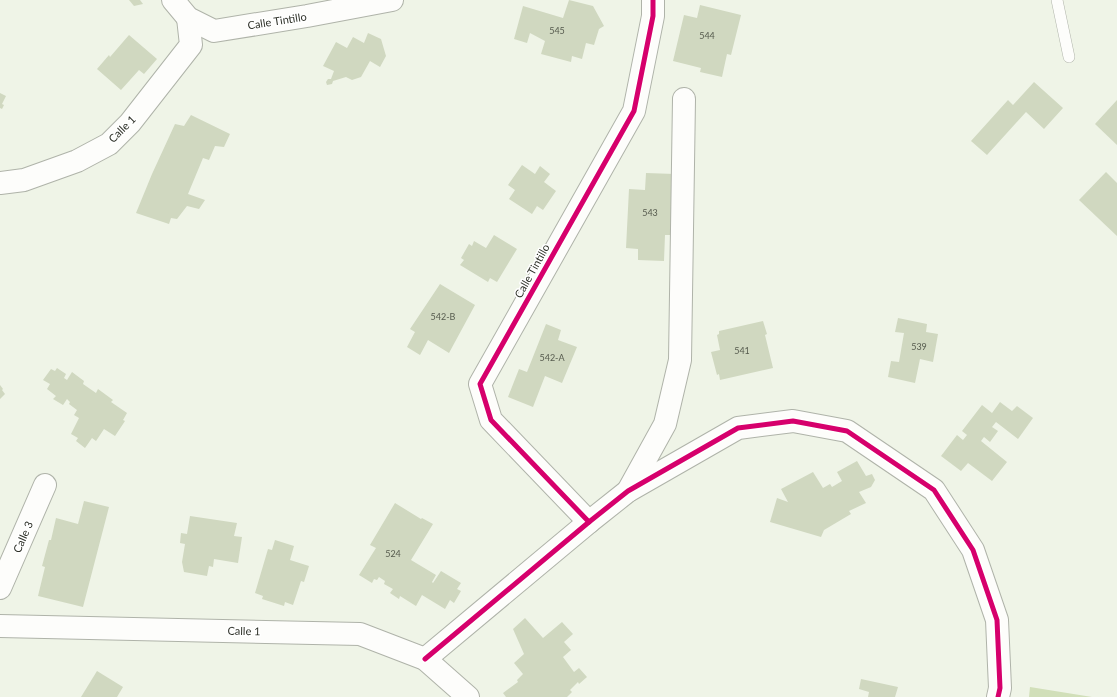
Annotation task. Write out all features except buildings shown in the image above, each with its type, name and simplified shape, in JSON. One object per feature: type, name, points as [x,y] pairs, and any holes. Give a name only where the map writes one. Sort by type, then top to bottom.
[{"type":"street","name":"Calle Tintillo","points":[[173,0],[188,18],[214,30],[307,16],[392,0]]},
{"type":"street","name":"Calle Tintillo","points":[[589,522],[491,420],[480,384],[634,111],[653,16],[653,0]]},
{"type":"street","name":"Calle 1","points":[[0,183],[24,180],[78,161],[109,144],[130,123],[191,45],[188,18]]},
{"type":"street","points":[[628,491],[665,424],[680,360],[684,99]]},
{"type":"street","points":[[425,659],[628,491],[738,428],[793,421],[847,431],[934,490],[973,550],[997,620],[1000,688],[998,697]]},
{"type":"street","name":"Calle 3","points":[[0,588],[45,486]]},
{"type":"street","name":"Calle 1","points":[[0,626],[360,634],[425,659],[468,697]]},
{"type":"lane","points":[[1057,0],[1069,57]]},
{"type":"green space","points":[[1030,687],[1092,697],[1029,697]]},
{"type":"cycle path","points":[[589,522],[491,420],[480,384],[634,111],[653,16],[653,0]]},
{"type":"cycle path","points":[[425,659],[628,491],[738,428],[793,421],[847,431],[934,490],[973,550],[997,620],[1000,688],[998,697]]}]
